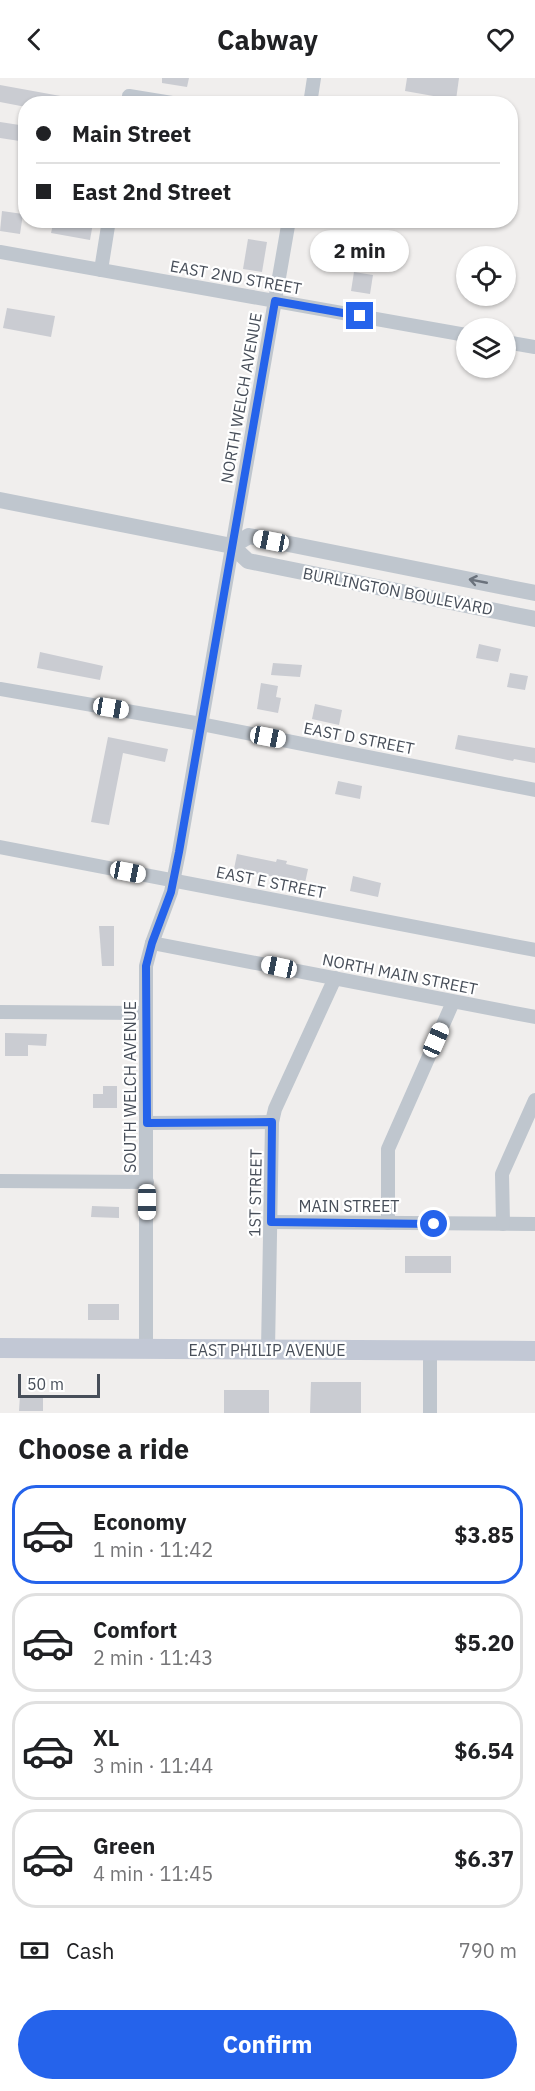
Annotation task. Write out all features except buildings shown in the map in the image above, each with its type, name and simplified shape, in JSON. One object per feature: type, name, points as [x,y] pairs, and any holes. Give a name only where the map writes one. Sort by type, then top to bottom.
[{"type":"main road","name":"EAST PHILIP AVENUE","points":[[0,1348],[535,1351]]},
{"type":"street","points":[[311,96],[314,78]]},
{"type":"street","points":[[101,270],[108,228]]},
{"type":"street","name":"NORTH WELCH AVENUE","points":[[232,546],[288,228]]},
{"type":"street","name":"EAST 2ND STREET","points":[[0,252],[456,333]]},
{"type":"street","points":[[516,344],[535,347]]},
{"type":"street","name":"BURLINGTON BOULEVARD","points":[[0,500],[232,546],[248,561],[535,619]]},
{"type":"street","name":"BURLINGTON BOULEVARD","points":[[232,546],[249,536],[535,592]]},
{"type":"street","name":"SOUTH WELCH AVENUE","points":[[146,1350],[146,966],[173,880],[232,546]]},
{"type":"street","name":"EAST D STREET","points":[[0,689],[201,724],[535,790]]},
{"type":"street","name":"EAST E STREET","points":[[0,847],[535,950]]},
{"type":"street","name":"NORTH MAIN STREET","points":[[152,943],[535,1017]]},
{"type":"street","name":"1ST STREET","points":[[268,1350],[272,1122],[275,1109],[335,978]]},
{"type":"street","points":[[388,1223],[388,1149],[453,1002]]},
{"type":"street","points":[[0,1012],[145,1013]]},
{"type":"street","points":[[503,1224],[502,1174],[535,1100]]},
{"type":"street","points":[[147,1123],[272,1122]]},
{"type":"street","points":[[0,1181],[147,1182]]},
{"type":"street","name":"MAIN STREET","points":[[271,1222],[535,1224]]},
{"type":"street","points":[[430,1350],[430,1413]]},
{"type":"route","points":[[360,316],[275,301],[179,852],[171,892],[146,966],[147,1123],[272,1122],[271,1222],[434,1224]]}]
